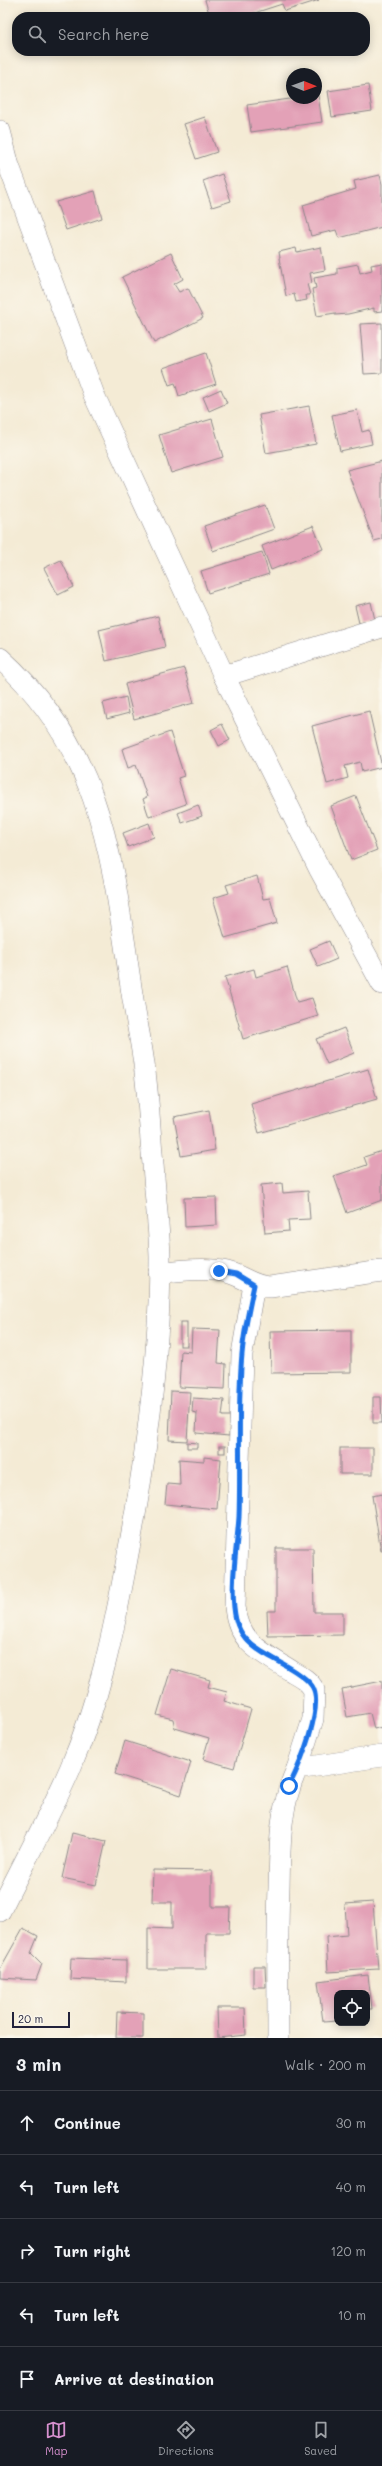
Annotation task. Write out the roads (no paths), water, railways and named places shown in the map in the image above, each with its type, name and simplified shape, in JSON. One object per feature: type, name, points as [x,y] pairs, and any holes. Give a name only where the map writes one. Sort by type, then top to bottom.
[{"type":"street","points":[[0,131],[4,170],[94,395],[224,676],[320,870],[382,984]]},
{"type":"street","points":[[224,676],[382,627]]},
{"type":"street","points":[[0,658],[17,674],[47,709],[69,742],[94,795],[101,820],[118,892],[145,1070],[160,1272],[150,1414],[136,1511],[113,1634],[89,1716],[70,1768],[0,1911]]},
{"type":"street","points":[[160,1272],[219,1271],[236,1274],[254,1285],[276,1287],[382,1271]]},
{"type":"street","points":[[254,1285],[242,1354],[235,1607],[236,1619],[244,1638],[305,1679],[314,1690],[313,1719],[297,1769],[285,1799],[282,1822],[277,1944],[278,2038]]},
{"type":"street","points":[[297,1769],[382,1756]]}]
